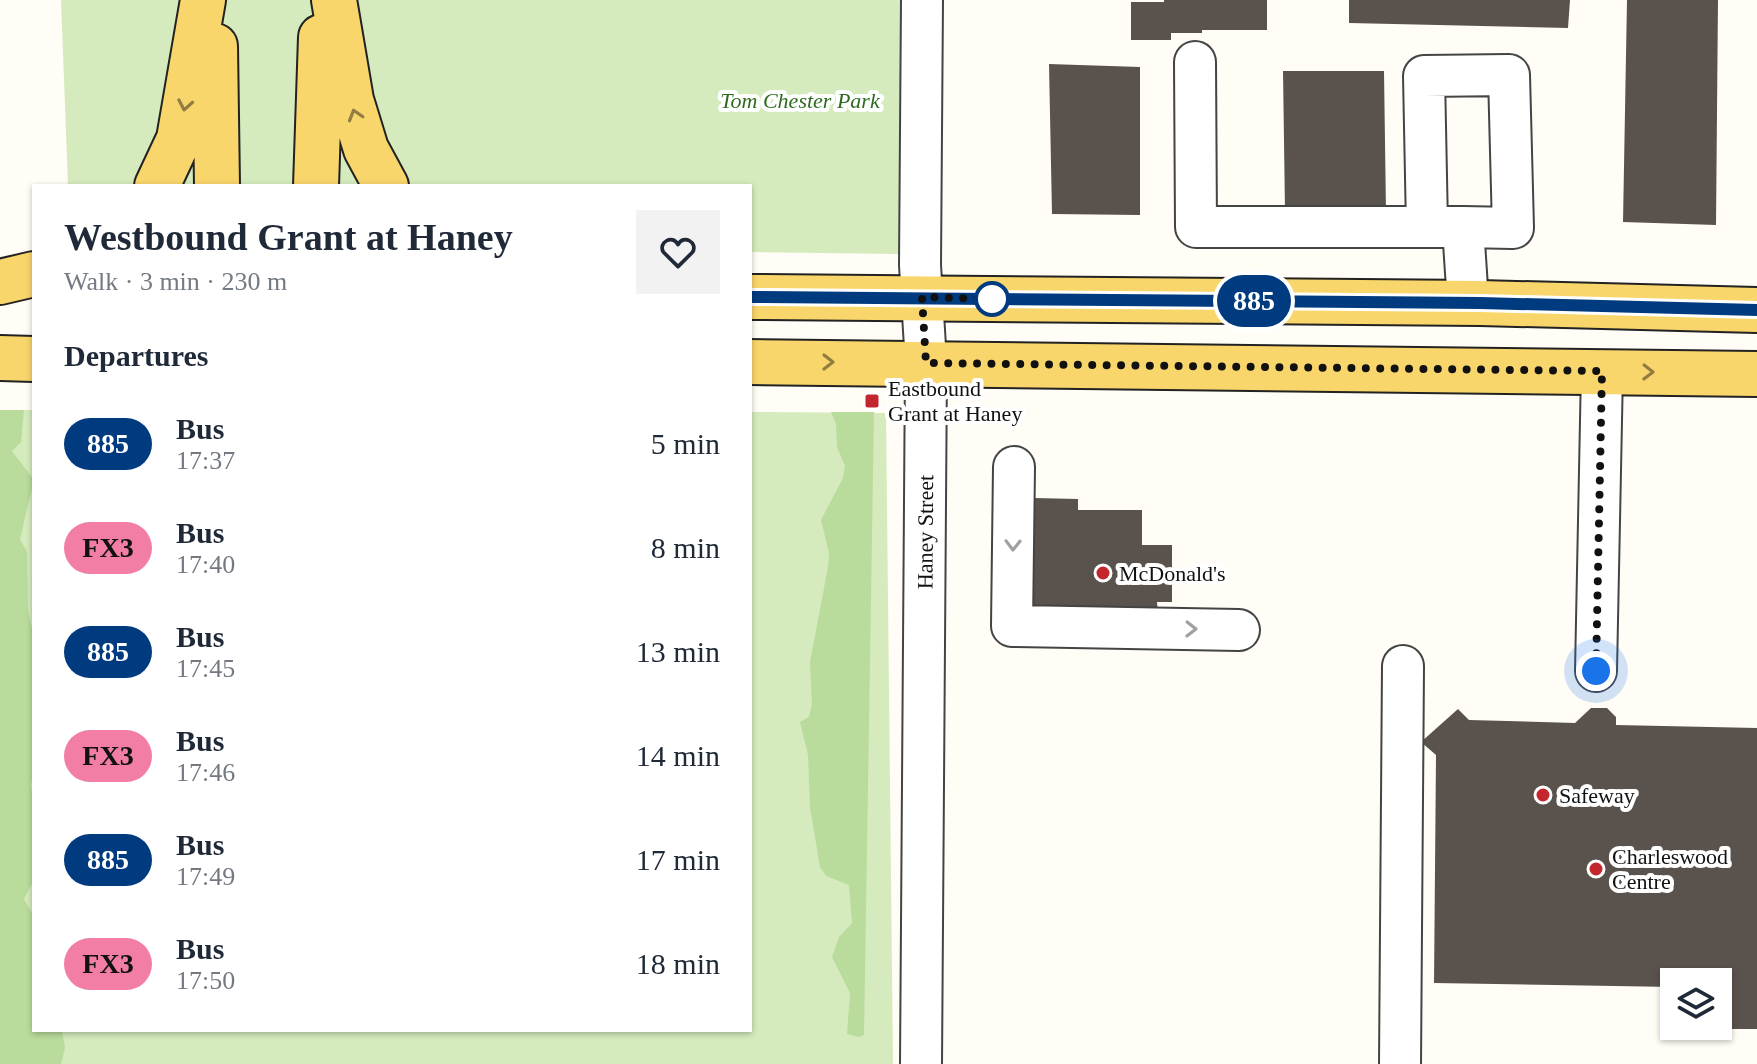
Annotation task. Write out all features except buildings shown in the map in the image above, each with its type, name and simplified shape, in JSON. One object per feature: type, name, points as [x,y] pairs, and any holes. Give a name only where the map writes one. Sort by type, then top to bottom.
[{"type":"main road","points":[[158,184],[179,139],[203,0]]},
{"type":"main road","points":[[215,0],[217,184]]},
{"type":"main road","points":[[316,184],[322,0]]},
{"type":"main road","points":[[334,0],[351,100],[366,149],[385,184]]},
{"type":"main road","points":[[0,282],[32,274]]},
{"type":"main road","points":[[0,292],[32,293]]},
{"type":"main road","points":[[752,297],[1468,303],[1757,310]]},
{"type":"main road","points":[[0,358],[32,359]]},
{"type":"main road","points":[[752,362],[1602,371],[1757,366]]},
{"type":"street","name":"Haney Street","points":[[921,1064],[926,363],[922,297],[922,0]]},
{"type":"street","points":[[1195,62],[1196,227],[1445,227],[1468,303]]},
{"type":"street","points":[[1596,671],[1602,371]]},
{"type":"street","points":[[1014,467],[1012,626],[1239,630]]},
{"type":"street","points":[[1400,1064],[1403,666]]},
{"type":"green space","name":"Tom Chester Park","points":[[61,0],[901,0],[900,254],[752,252],[752,184],[68,184]]},
{"type":"green space","points":[[0,410],[32,410],[32,1032],[752,1032],[752,412],[886,413],[893,1064],[0,1064]]},
{"type":"green space","points":[[0,410],[24,410],[21,442],[12,451],[32,477],[20,539],[27,552],[28,610],[32,629],[32,884],[24,899],[32,913],[32,1032],[62,1032],[65,1048],[61,1064],[0,1064]]},
{"type":"green space","points":[[831,412],[874,412],[864,1035],[859,1037],[847,1034],[850,993],[832,957],[839,937],[852,923],[849,885],[826,876],[820,867],[810,807],[808,755],[800,722],[809,717],[812,704],[810,662],[828,567],[829,553],[821,520],[843,478],[845,466],[837,447],[836,424]]},
{"type":"bus line","name":"885","points":[[752,297],[1480,303],[1757,310]]},
{"type":"place","name":"Eastbound Grant at Haney","points":[[872,401]]},
{"type":"place","name":"McDonald's","points":[[1103,573]]},
{"type":"place","name":"Safeway","points":[[1543,795]]},
{"type":"place","name":"Charleswood Centre","points":[[1596,869]]},
{"type":"route","points":[[992,299],[922,297],[926,363],[1602,371],[1596,671]]}]
